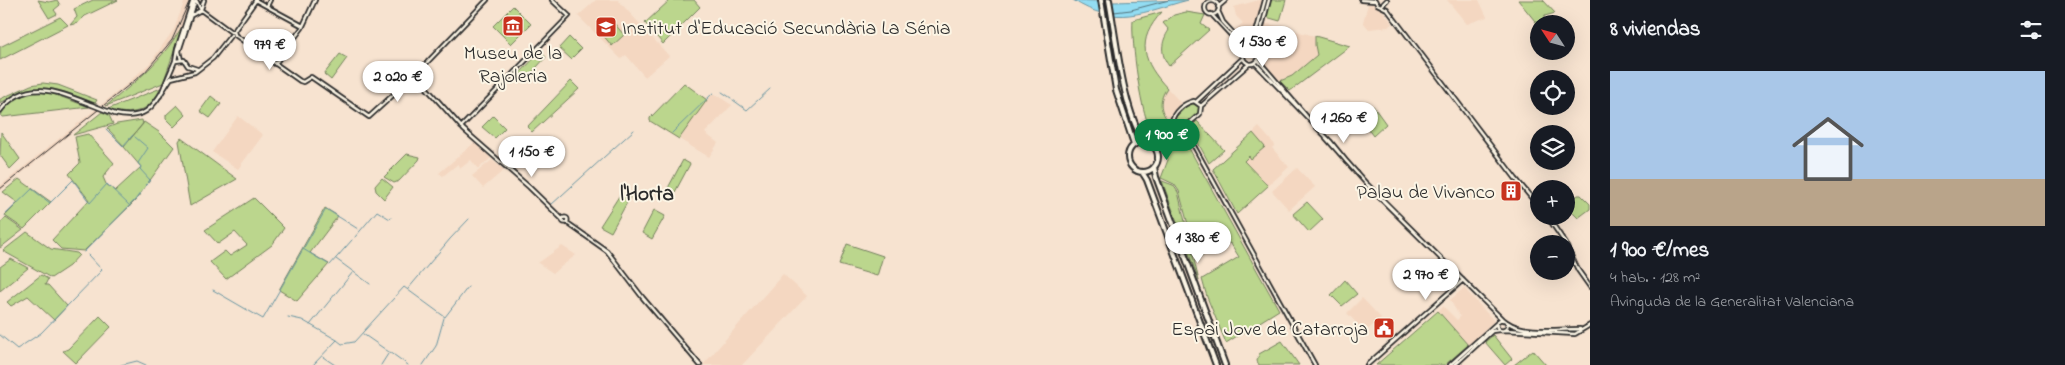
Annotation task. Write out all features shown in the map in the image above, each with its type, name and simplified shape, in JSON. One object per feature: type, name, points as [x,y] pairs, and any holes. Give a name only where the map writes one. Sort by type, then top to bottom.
[{"type":"main road","points":[[1100,0],[1116,90],[1134,144]]},
{"type":"main road","points":[[1109,0],[1124,88],[1139,133],[1144,142]]},
{"type":"main road","points":[[1142,172],[1154,167],[1158,160],[1157,151],[1150,143],[1134,144],[1129,151],[1128,159],[1133,168],[1142,172],[1148,180],[1216,365]]},
{"type":"main road","points":[[1154,167],[1225,365]]},
{"type":"street","points":[[195,0],[201,10],[301,82],[311,77],[369,117],[415,75],[487,0]]},
{"type":"street","points":[[195,0],[178,51],[181,60],[188,66],[198,70]]},
{"type":"street","points":[[159,99],[172,70],[177,49],[195,0]]},
{"type":"street","points":[[191,16],[201,10],[204,0]]},
{"type":"street","points":[[0,111],[7,103],[21,94],[40,90],[55,91],[115,114],[132,115],[145,111],[159,99],[170,80],[176,75],[181,76],[198,70],[211,61],[255,0],[303,26]]},
{"type":"street","points":[[268,6],[270,0]]},
{"type":"street","points":[[275,64],[303,26],[315,0]]},
{"type":"street","points":[[461,127],[569,16],[552,0]]},
{"type":"street","points":[[1210,14],[1218,9],[1226,0]]},
{"type":"street","points":[[1244,52],[1250,48],[1267,0]]},
{"type":"street","points":[[1256,49],[1267,0]]},
{"type":"street","points":[[1361,0],[1375,1],[1387,9]]},
{"type":"street","points":[[1157,151],[1178,129],[1184,128],[1200,114],[1201,106],[1249,64],[1255,63],[1258,60],[1260,54],[1256,49],[1250,48],[1223,22],[1217,1],[1209,1],[1205,6],[1206,12],[1241,46],[1244,52],[1243,58],[1196,102]]},
{"type":"street","points":[[1380,6],[1386,1]]},
{"type":"street","points":[[1386,1],[1387,9],[1493,150],[1530,196]]},
{"type":"street","points":[[1243,58],[1249,64]]},
{"type":"street","points":[[175,61],[181,60]]},
{"type":"street","points":[[1258,60],[1368,185],[1503,320],[1512,326],[1525,328],[1583,329]]},
{"type":"street","points":[[1255,63],[1289,97]]},
{"type":"street","points":[[186,73],[188,66]]},
{"type":"street","points":[[172,70],[176,75]]},
{"type":"street","points":[[415,75],[461,127],[501,164],[529,186],[562,218],[567,217],[567,222],[607,251],[643,298],[700,365]]},
{"type":"street","points":[[1178,129],[1173,124],[1172,119],[1176,113],[1189,102],[1196,102],[1201,106]]},
{"type":"street","points":[[0,104],[7,103]]},
{"type":"street","points":[[1150,143],[1159,139],[1173,124]]},
{"type":"street","points":[[1184,128],[1315,365]]},
{"type":"street","points":[[1575,263],[1590,286]]},
{"type":"street","points":[[1367,365],[1463,280]]},
{"type":"street","points":[[1497,314],[1498,329]]},
{"type":"street","points":[[1450,365],[1497,322],[1503,320]]},
{"type":"street","points":[[1504,330],[1507,322]]},
{"type":"street","points":[[1491,329],[1575,334],[1590,325]]},
{"type":"street","points":[[1455,365],[1492,331],[1498,329]]},
{"type":"street","points":[[1557,329],[1563,333]]},
{"type":"shaded area","points":[[185,0],[192,0],[183,25],[173,42],[153,66],[0,191],[0,186],[122,88],[150,63],[174,29]]},
{"type":"shaded area","points":[[596,0],[618,0],[669,56],[645,77],[626,55],[621,59],[578,16]]},
{"type":"shaded area","points":[[1263,0],[1251,45],[1248,45],[1235,30],[1243,23],[1236,16],[1234,7]]},
{"type":"shaded area","points":[[1447,0],[1479,0],[1487,17],[1467,24]]},
{"type":"shaded area","points":[[1368,4],[1372,4],[1382,10],[1393,24],[1388,27],[1369,29],[1363,22]]},
{"type":"shaded area","points":[[1265,23],[1315,36],[1317,55],[1292,76],[1280,81],[1262,60],[1262,53],[1258,47]]},
{"type":"shaded area","points":[[1167,88],[1182,104],[1171,113],[1169,121],[1164,115],[1160,104],[1161,97]]},
{"type":"shaded area","points":[[713,93],[732,105],[705,133],[718,143],[709,157],[679,139],[700,108]]},
{"type":"shaded area","points":[[238,116],[263,135],[238,169],[212,152]]},
{"type":"shaded area","points":[[1259,127],[1275,145],[1272,148],[1289,167],[1268,186],[1244,161],[1239,146]]},
{"type":"shaded area","points":[[474,143],[491,158],[478,169],[471,160],[461,168],[458,164],[443,176],[439,173]]},
{"type":"shaded area","points":[[492,160],[504,170],[483,188],[472,176]]},
{"type":"shaded area","points":[[1297,168],[1315,187],[1289,210],[1272,191]]},
{"type":"shaded area","points":[[562,246],[576,255],[553,273],[538,263]]},
{"type":"shaded area","points":[[783,274],[807,296],[742,365],[703,365]]},
{"type":"shaded area","points":[[1464,288],[1494,321],[1468,345],[1438,311],[1443,306],[1457,320],[1460,317],[1450,300]]},
{"type":"shaded area","points":[[1362,298],[1381,318],[1365,332],[1347,313]]},
{"type":"green space","points":[[38,0],[49,2],[57,0],[60,5],[54,10],[57,14],[49,18]]},
{"type":"green space","points":[[93,0],[118,0],[85,16],[78,23],[70,25],[77,17],[74,9]]},
{"type":"green space","points":[[670,0],[694,0],[700,7],[663,44],[645,23]]},
{"type":"green space","points":[[1271,0],[1286,0],[1280,21],[1266,17]]},
{"type":"green space","points":[[1518,0],[1543,0],[1555,13],[1548,15],[1530,15]]},
{"type":"green space","points":[[513,6],[531,24],[511,44],[493,26]]},
{"type":"green space","points":[[1162,12],[1153,23],[1145,42],[1145,51],[1152,69],[1167,88],[1161,104],[1168,120],[1153,134],[1141,97],[1133,20]]},
{"type":"green space","points":[[1186,12],[1205,15],[1201,24],[1209,30],[1169,66],[1164,57],[1163,48],[1164,39],[1169,30],[1163,23],[1174,15]]},
{"type":"green space","points":[[60,17],[68,25],[0,60],[0,47]]},
{"type":"green space","points":[[614,23],[624,35],[612,46],[602,34]]},
{"type":"green space","points":[[183,25],[163,83],[106,106],[158,60]]},
{"type":"green space","points":[[1315,36],[1350,46],[1290,91],[1280,81],[1292,76],[1317,55]]},
{"type":"green space","points":[[569,37],[581,49],[571,59],[559,48]]},
{"type":"green space","points":[[540,52],[546,57],[526,79],[520,73]]},
{"type":"green space","points":[[340,54],[347,58],[331,80],[324,74]]},
{"type":"green space","points":[[571,81],[579,89],[532,132],[527,127]]},
{"type":"green space","points":[[43,83],[58,85],[97,100],[95,103],[48,88],[27,91],[0,103],[0,99],[31,85]]},
{"type":"green space","points":[[684,83],[707,100],[679,139],[650,121],[650,118]]},
{"type":"green space","points":[[161,88],[152,103],[139,110],[124,112],[108,109]]},
{"type":"green space","points":[[45,91],[89,107],[1,116],[8,105],[18,97]]},
{"type":"green space","points":[[211,96],[221,104],[210,118],[200,111]]},
{"type":"green space","points":[[1190,103],[1198,105],[1199,112],[1184,126],[1178,127],[1174,123],[1174,119]]},
{"type":"green space","points":[[177,105],[186,115],[174,127],[166,119],[166,115]]},
{"type":"green space","points":[[1373,106],[1386,124],[1373,136],[1359,117]]},
{"type":"green space","points":[[102,112],[109,115],[113,124],[73,135]]},
{"type":"green space","points":[[493,116],[505,128],[495,138],[482,127]]},
{"type":"green space","points":[[142,120],[143,124],[124,146],[107,128],[117,124]]},
{"type":"green space","points":[[1197,121],[1224,150],[1209,163],[1190,128]]},
{"type":"green space","points":[[144,122],[159,132],[174,147],[135,201],[84,251],[61,249],[52,240],[89,200],[69,174],[80,163],[75,137],[88,134],[114,163],[103,177],[106,184],[115,191],[141,167],[124,147]]},
{"type":"green space","points":[[1,132],[20,159],[10,169],[0,155]]},
{"type":"green space","points":[[1180,132],[1279,310],[1226,343],[1207,297],[1202,279],[1239,257],[1231,244],[1226,242],[1197,258],[1179,191],[1174,184],[1161,178],[1168,160],[1165,146]]},
{"type":"green space","points":[[1253,133],[1265,147],[1251,159],[1249,156],[1244,161],[1268,186],[1237,214],[1213,169]]},
{"type":"green space","points":[[181,138],[237,179],[190,206],[179,141]]},
{"type":"green space","points":[[407,154],[420,157],[399,181],[394,183],[384,177]]},
{"type":"green space","points":[[683,160],[690,164],[675,192],[668,188]]},
{"type":"green space","points":[[382,178],[393,187],[384,199],[376,191],[375,186]]},
{"type":"green space","points":[[19,179],[51,202],[24,229],[5,216],[18,203],[3,192]]},
{"type":"green space","points":[[1162,181],[1173,185],[1178,192],[1199,281]]},
{"type":"green space","points":[[621,193],[630,197],[611,232],[600,226]]},
{"type":"green space","points":[[1581,195],[1590,204],[1590,209],[1578,218],[1575,215],[1575,198]]},
{"type":"green space","points":[[254,198],[284,228],[272,245],[226,279],[210,262],[225,251],[230,256],[247,245],[235,232],[218,244],[205,230]]},
{"type":"green space","points":[[1307,202],[1323,219],[1309,232],[1293,214]]},
{"type":"green space","points":[[325,208],[338,216],[310,253],[329,264],[297,301],[279,290]]},
{"type":"green space","points":[[654,210],[665,216],[652,239],[642,233]]},
{"type":"green space","points":[[6,218],[23,230],[0,248],[0,223]]},
{"type":"green space","points":[[27,232],[51,249],[77,253],[79,255],[69,266],[51,278],[3,251]]},
{"type":"green space","points":[[847,244],[883,256],[877,276],[839,265]]},
{"type":"green space","points":[[11,259],[28,268],[0,291],[0,267]]},
{"type":"green space","points":[[41,275],[48,279],[45,285],[48,285],[67,306],[54,320],[28,296],[11,306],[7,302]]},
{"type":"green space","points":[[1345,280],[1357,294],[1342,306],[1331,295]]},
{"type":"green space","points":[[1438,311],[1468,345],[1445,365],[1376,365]]},
{"type":"green space","points":[[100,316],[111,327],[76,363],[63,351],[68,349]]},
{"type":"green space","points":[[1493,335],[1512,359],[1505,365],[1485,342]]},
{"type":"green space","points":[[1282,341],[1299,365],[1259,365],[1257,361],[1259,354]]},
{"type":"green space","points":[[1533,350],[1546,365],[1514,365]]},
{"type":"water","points":[[1073,0],[1114,2],[1188,0],[1143,13],[1116,15],[1088,9]]},
{"type":"waterway","points":[[733,100],[747,110],[770,89]]},
{"type":"waterway","points":[[722,92],[731,98]]},
{"type":"waterway","points":[[672,133],[713,93]]},
{"type":"waterway","points":[[106,129],[123,146],[133,135]]},
{"type":"waterway","points":[[551,205],[634,130]]},
{"type":"waterway","points":[[84,252],[135,200],[150,180],[140,169],[141,167],[138,163],[148,148],[135,137]]},
{"type":"waterway","points":[[5,215],[32,189],[50,203],[73,180],[90,203],[107,184],[130,206]]},
{"type":"waterway","points":[[213,290],[263,319],[326,209],[358,229]]},
{"type":"waterway","points":[[355,237],[377,211],[391,218]]},
{"type":"waterway","points":[[408,289],[469,219]]},
{"type":"waterway","points":[[330,265],[352,240]]},
{"type":"waterway","points":[[303,249],[328,264]]},
{"type":"waterway","points":[[0,335],[17,349],[41,333],[102,270],[88,255]]},
{"type":"waterway","points":[[336,259],[370,284]]},
{"type":"waterway","points":[[310,325],[353,272]]},
{"type":"waterway","points":[[313,365],[337,340],[342,344],[354,342],[404,287],[445,317],[468,287]]},
{"type":"waterway","points":[[288,317],[302,320],[337,340]]},
{"type":"waterway","points":[[423,365],[436,346],[444,318]]},
{"type":"waterway","points":[[363,334],[389,352]]},
{"type":"waterway","points":[[390,352],[408,365]]},
{"type":"waterway","points":[[381,365],[388,354]]},
{"type":"waterway","points":[[323,357],[335,365]]},
{"type":"waterway","points":[[121,365],[137,361],[146,365]]},
{"type":"railway","points":[[0,189],[145,72],[172,40],[190,0]]},
{"type":"place","name":"Museu de la Rajoleria","points":[[513,26]]},
{"type":"place","name":"Institut d'Educació Secundària La Sénia","points":[[606,27]]},
{"type":"place","name":"Palau de Vivanco","points":[[1511,191]]},
{"type":"place","name":"Espai Jove de Catarroja","points":[[1384,328]]},
{"type":"district","name":"l'Horta","points":[[647,193]]}]
